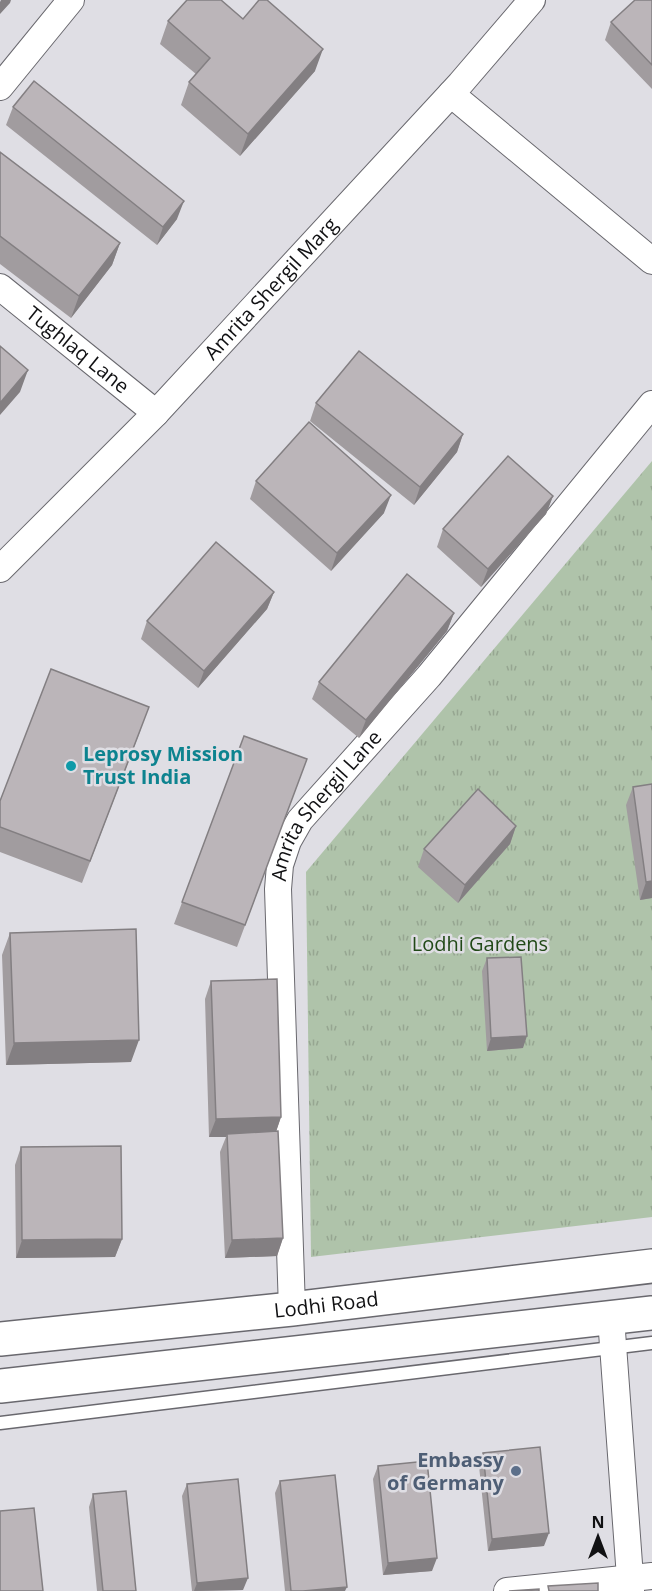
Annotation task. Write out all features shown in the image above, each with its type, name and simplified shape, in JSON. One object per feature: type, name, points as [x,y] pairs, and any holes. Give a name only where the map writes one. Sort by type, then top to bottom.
[{"type":"main road","name":"Lodhi Road","points":[[0,1339],[292,1309],[652,1266]]},
{"type":"main road","points":[[0,1386],[613,1332],[652,1313]]},
{"type":"street","points":[[0,87],[71,0]]},
{"type":"street","name":"Amrita Shergil Marg","points":[[0,569],[156,413],[451,94],[532,0]]},
{"type":"street","points":[[451,94],[652,261]]},
{"type":"street","name":"Tughlaq Lane","points":[[0,287],[156,413]]},
{"type":"street","name":"Amrita Shergil Lane","points":[[292,1309],[278,889],[280,865],[288,841],[300,820],[429,676],[652,404]]},
{"type":"street","points":[[507,1591],[638,1582],[613,1332]]},
{"type":"lane","points":[[0,1423],[613,1332],[652,1343]]},
{"type":"green space","name":"Lodhi Gardens","points":[[652,461],[652,1217],[311,1257],[306,872]]},
{"type":"building","points":[[187,0],[221,0],[243,19],[259,0],[267,0],[323,49],[248,134],[189,82],[210,58],[168,21]]},
{"type":"building","points":[[635,0],[652,0],[652,65],[611,22]]},
{"type":"building","points":[[34,81],[184,201],[163,227],[13,107]]},
{"type":"building","points":[[0,152],[120,243],[79,296],[0,236]]},
{"type":"building","points":[[0,346],[28,370],[0,403]]},
{"type":"building","points":[[359,351],[463,434],[420,487],[316,403]]},
{"type":"building","points":[[309,422],[391,495],[337,553],[256,481]]},
{"type":"building","points":[[508,456],[553,496],[488,569],[443,529]]},
{"type":"building","points":[[216,542],[274,592],[204,671],[147,621]]},
{"type":"building","points":[[407,574],[454,613],[366,720],[319,682]]},
{"type":"building","name":"Leprosy Mission Trust India","points":[[51,669],[149,707],[90,861],[0,827],[0,801]]},
{"type":"building","points":[[244,736],[307,759],[245,925],[182,902]]},
{"type":"building","points":[[652,784],[652,881],[646,882],[633,787]]},
{"type":"building","points":[[478,789],[516,826],[465,885],[424,849]]},
{"type":"building","points":[[136,929],[139,1040],[14,1043],[10,933]]},
{"type":"building","points":[[521,957],[527,1036],[491,1038],[487,958]]},
{"type":"building","points":[[277,979],[281,1117],[216,1119],[211,981]]},
{"type":"building","points":[[278,1131],[283,1238],[232,1240],[227,1134]]},
{"type":"building","points":[[121,1146],[122,1239],[22,1240],[21,1147]]},
{"type":"building","points":[[540,1447],[549,1533],[492,1539],[483,1453]]},
{"type":"building","points":[[427,1461],[437,1558],[388,1563],[378,1466]]},
{"type":"building","points":[[335,1475],[347,1587],[291,1591],[280,1481]]},
{"type":"building","points":[[238,1479],[248,1578],[197,1583],[187,1484]]},
{"type":"building","points":[[126,1491],[136,1591],[103,1591],[93,1494]]},
{"type":"building","points":[[34,1508],[43,1591],[0,1591],[0,1511]]},
{"type":"building","points":[[598,1583],[598,1591],[549,1591],[548,1586]]},
{"type":"building","points":[[539,1589],[539,1591],[509,1591]]},
{"type":"place","name":"Leprosy Mission Trust India","points":[[71,766]]},
{"type":"place","name":"Embassy of Germany","points":[[516,1471]]}]
